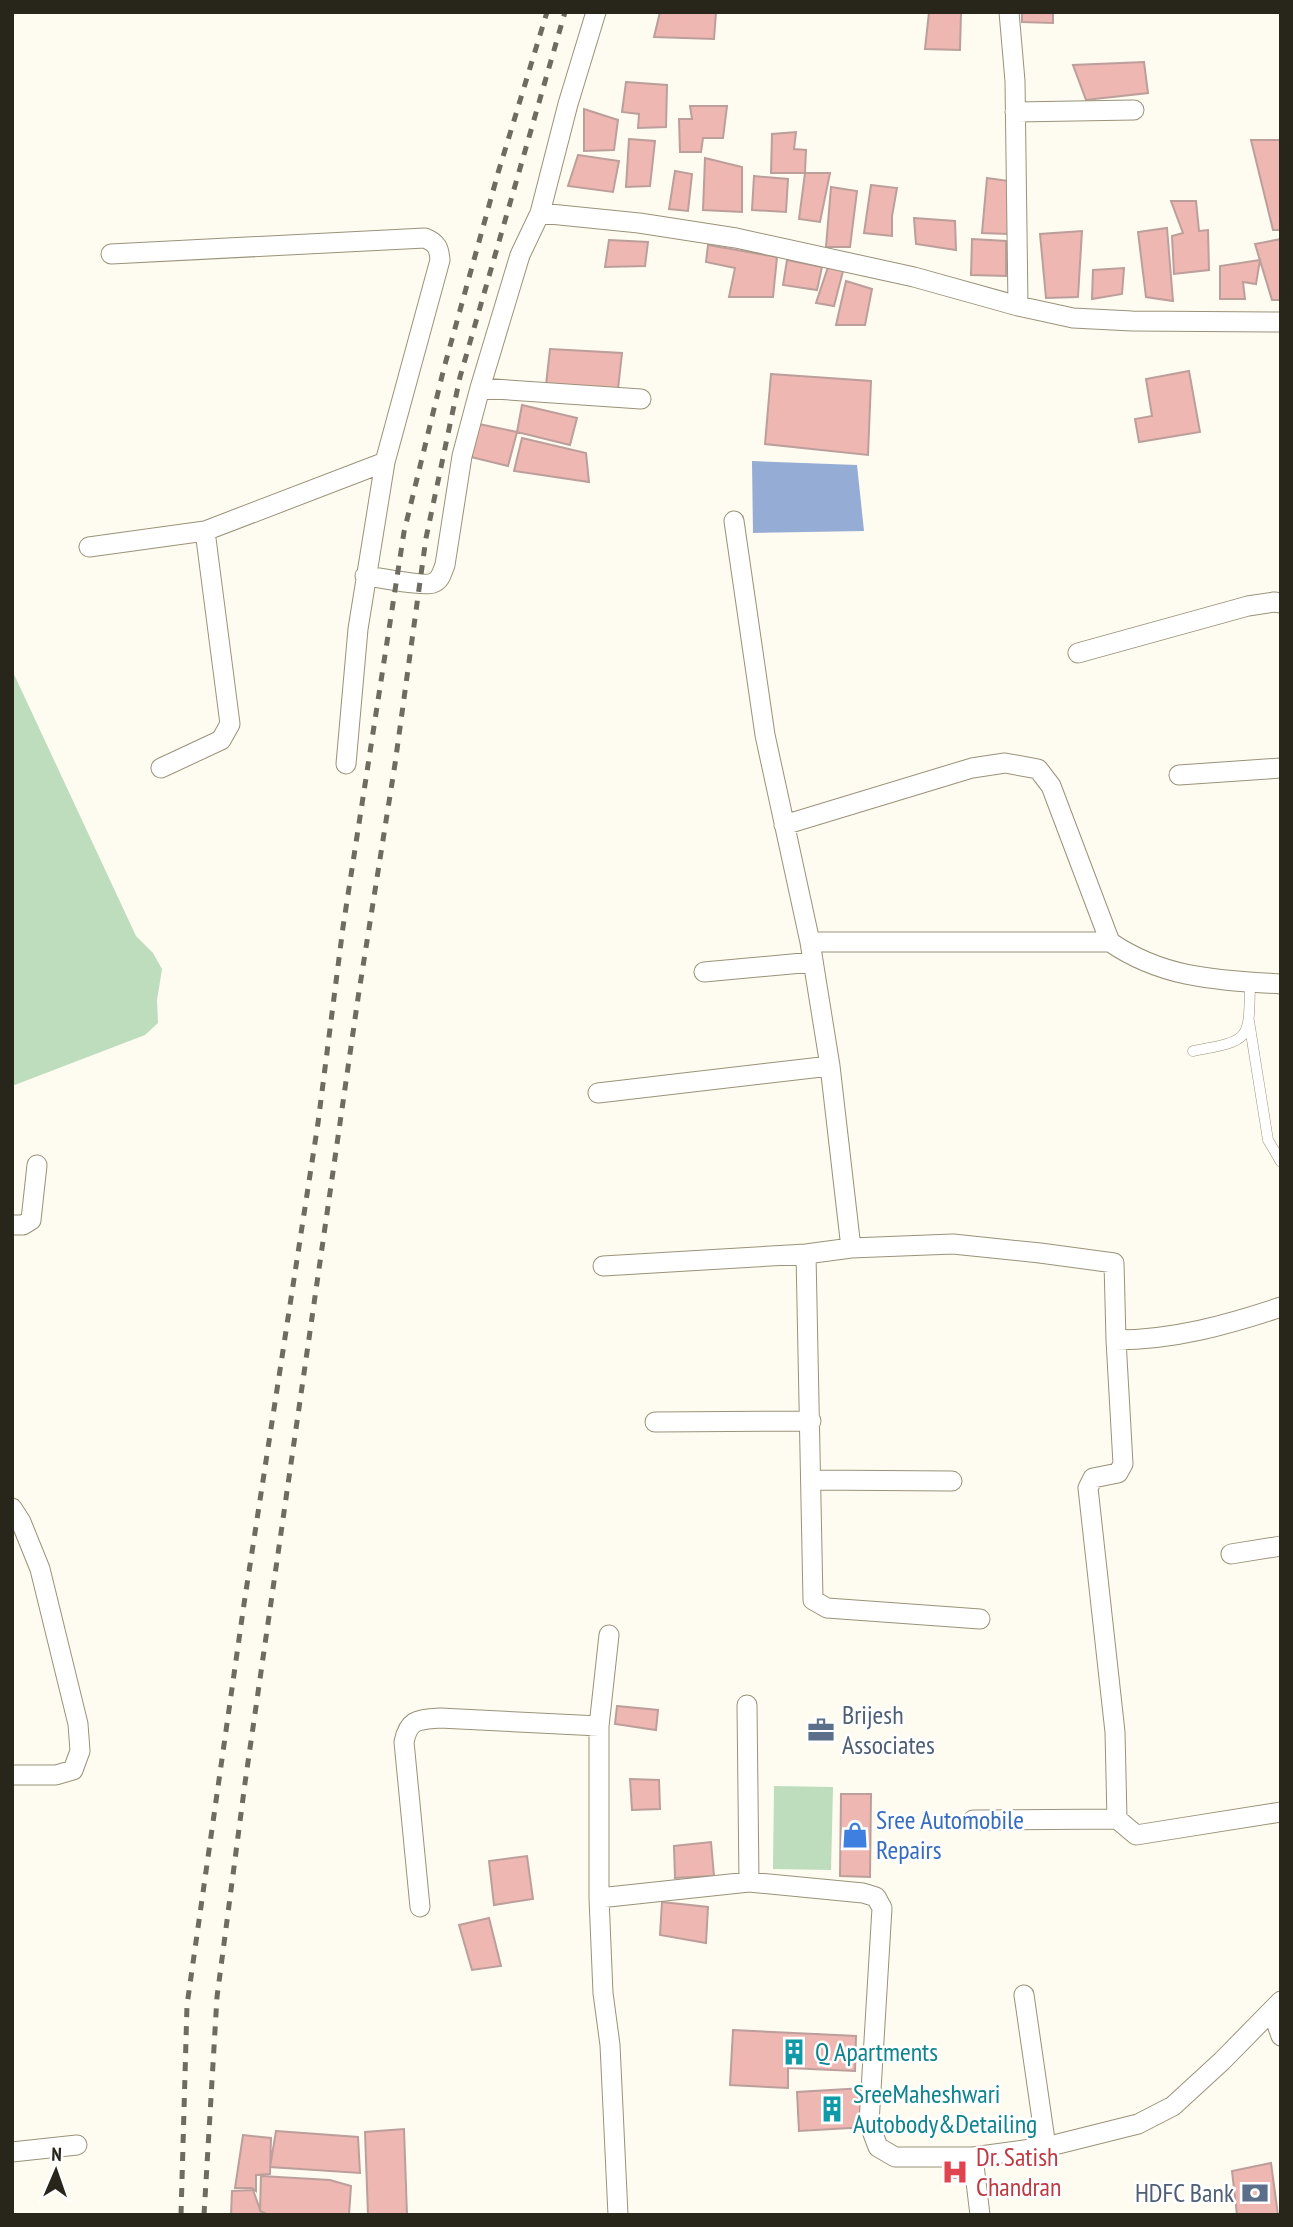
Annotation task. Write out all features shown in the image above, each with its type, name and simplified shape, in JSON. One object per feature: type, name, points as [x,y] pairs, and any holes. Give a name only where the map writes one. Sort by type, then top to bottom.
[{"type":"street","points":[[365,576],[432,584],[439,579],[445,565],[462,456],[480,388],[520,255],[540,213],[568,103],[596,12]]},
{"type":"street","points":[[1009,12],[1016,111],[1018,306]]},
{"type":"street","points":[[1016,111],[1134,110]]},
{"type":"street","points":[[540,213],[639,223],[736,238],[914,277],[1018,306],[1073,318],[1281,322]]},
{"type":"street","points":[[111,254],[425,238],[434,242],[439,249],[440,260],[384,462],[358,629],[346,764]]},
{"type":"street","points":[[480,388],[641,399]]},
{"type":"street","points":[[89,547],[205,531],[384,462]]},
{"type":"street","points":[[733,521],[764,723],[810,942],[830,1066],[851,1248]]},
{"type":"street","points":[[161,768],[221,740],[230,724],[205,531]]},
{"type":"street","points":[[1078,653],[1248,606],[1281,603]]},
{"type":"street","points":[[784,825],[972,768],[1005,764],[1038,769],[1051,786],[1111,942]]},
{"type":"street","points":[[1179,775],[1281,768]]},
{"type":"street","points":[[810,942],[1111,942],[1130,955],[1175,973],[1281,985]]},
{"type":"street","points":[[704,972],[813,962]]},
{"type":"street","points":[[598,1093],[830,1066]]},
{"type":"street","points":[[12,1225],[23,1225],[31,1220],[37,1165]]},
{"type":"street","points":[[604,1266],[806,1254],[851,1248],[953,1244],[1114,1264],[1123,1464],[1118,1473],[1093,1478],[1088,1488],[1115,1732],[1116,1819]]},
{"type":"street","points":[[806,1254],[813,1600],[827,1608],[980,1619]]},
{"type":"street","points":[[1116,1340],[1142,1340],[1218,1326],[1281,1307]]},
{"type":"street","points":[[655,1422],[811,1421]]},
{"type":"street","points":[[811,1480],[952,1481]]},
{"type":"street","points":[[12,1507],[40,1569],[78,1724],[80,1751],[73,1770],[56,1775],[12,1775]]},
{"type":"street","points":[[1231,1554],[1281,1546]]},
{"type":"street","points":[[609,1635],[599,1726],[599,1898],[603,1993],[610,2045],[618,2215]]},
{"type":"street","points":[[747,1705],[749,1882]]},
{"type":"street","points":[[420,1907],[404,1742],[407,1729],[417,1720],[440,1718],[599,1726]]},
{"type":"street","points":[[973,1820],[1116,1819],[1136,1835],[1281,1812]]},
{"type":"street","points":[[599,1898],[749,1882],[876,1897],[882,1908],[869,2123],[878,2147],[895,2157],[973,2157],[1046,2147],[1138,2124],[1173,2106],[1222,2062],[1276,2005]]},
{"type":"street","points":[[1024,1995],[1046,2147]]},
{"type":"street","points":[[1276,2005],[1281,2036]]},
{"type":"street","points":[[12,2152],[77,2145]]},
{"type":"street","points":[[973,2157],[980,2215]]},
{"type":"lane","points":[[1250,982],[1250,1021],[1268,1140],[1281,1163]]},
{"type":"lane","points":[[1193,1051],[1234,1043],[1243,1036],[1250,1021]]},
{"type":"green space","points":[[12,670],[136,936],[153,953],[162,969],[157,1000],[158,1023],[145,1035],[12,1086]]},
{"type":"green space","points":[[774,1786],[833,1787],[831,1870],[773,1869]]},
{"type":"water","points":[[752,461],[857,465],[864,531],[753,533]]},
{"type":"building","points":[[660,12],[716,12],[714,39],[654,37]]},
{"type":"building","points":[[929,12],[961,12],[960,50],[925,49]]},
{"type":"building","points":[[1022,12],[1053,12],[1053,23],[1022,22]]},
{"type":"building","points":[[1144,62],[1148,93],[1086,100],[1073,65]]},
{"type":"building","points":[[626,82],[667,85],[666,127],[638,128],[639,114],[622,112]]},
{"type":"building","points":[[690,106],[727,106],[723,138],[703,138],[701,152],[680,152],[679,119],[692,119]]},
{"type":"building","points":[[584,109],[618,120],[614,150],[584,151]]},
{"type":"building","points":[[796,132],[794,149],[806,150],[805,173],[771,173],[772,134]]},
{"type":"building","points":[[629,139],[655,141],[650,186],[626,187]]},
{"type":"building","points":[[1251,140],[1281,140],[1281,230],[1273,230]]},
{"type":"building","points":[[578,155],[619,161],[613,192],[568,186]]},
{"type":"building","points":[[705,158],[742,167],[742,212],[703,210]]},
{"type":"building","points":[[675,171],[692,174],[688,211],[669,209]]},
{"type":"building","points":[[805,173],[830,173],[820,222],[799,219]]},
{"type":"building","points":[[754,176],[788,179],[786,212],[752,210]]},
{"type":"building","points":[[987,178],[1009,181],[1008,234],[982,233]]},
{"type":"building","points":[[871,185],[897,188],[892,236],[864,233]]},
{"type":"building","points":[[831,187],[857,191],[850,247],[826,247]]},
{"type":"building","points":[[1171,201],[1196,201],[1199,231],[1208,230],[1209,270],[1174,274],[1172,236],[1183,233]]},
{"type":"building","points":[[914,218],[955,221],[956,250],[916,244]]},
{"type":"building","points":[[1167,228],[1173,301],[1146,297],[1138,232]]},
{"type":"building","points":[[1082,231],[1078,297],[1046,298],[1040,234]]},
{"type":"building","points":[[972,239],[1006,241],[1006,276],[971,275]]},
{"type":"building","points":[[1281,239],[1281,300],[1272,300],[1255,244]]},
{"type":"building","points":[[609,240],[648,242],[645,266],[605,267]]},
{"type":"building","points":[[708,245],[777,257],[773,297],[729,297],[735,268],[706,262]]},
{"type":"building","points":[[787,260],[822,267],[817,290],[783,285]]},
{"type":"building","points":[[1260,260],[1256,284],[1243,282],[1245,299],[1220,299],[1220,266]]},
{"type":"building","points":[[828,267],[843,271],[834,306],[816,303]]},
{"type":"building","points":[[1124,268],[1122,294],[1092,299],[1093,270]]},
{"type":"building","points":[[846,281],[872,289],[865,325],[836,325]]},
{"type":"building","points":[[550,349],[622,353],[618,389],[546,385]]},
{"type":"building","points":[[1189,371],[1200,432],[1139,442],[1135,419],[1152,416],[1146,379]]},
{"type":"building","points":[[771,374],[871,381],[868,455],[765,444]]},
{"type":"building","points":[[522,405],[577,418],[570,445],[517,432]]},
{"type":"building","points":[[479,424],[517,432],[508,466],[471,457]]},
{"type":"building","points":[[522,438],[586,453],[589,482],[514,471]]},
{"type":"building","points":[[617,1706],[658,1710],[656,1730],[615,1724]]},
{"type":"building","points":[[630,1779],[659,1780],[660,1809],[632,1810]]},
{"type":"building","name":"Sree Automobile Repairs","points":[[841,1794],[871,1794],[870,1877],[840,1876]]},
{"type":"building","points":[[711,1842],[714,1876],[675,1878],[674,1846]]},
{"type":"building","points":[[527,1856],[533,1899],[494,1905],[489,1861]]},
{"type":"building","points":[[662,1902],[708,1907],[706,1943],[660,1935]]},
{"type":"building","points":[[489,1918],[501,1966],[472,1970],[459,1925]]},
{"type":"building","name":"Q Apartments","points":[[733,2030],[856,2036],[855,2071],[788,2068],[788,2088],[730,2085]]},
{"type":"building","name":"SreeMaheshwari Autobody&Detailing","points":[[864,2088],[867,2127],[799,2131],[797,2092]]},
{"type":"building","points":[[404,2129],[407,2215],[368,2215],[365,2132]]},
{"type":"building","points":[[276,2131],[358,2137],[360,2173],[270,2167]]},
{"type":"building","points":[[243,2135],[271,2138],[270,2174],[256,2175],[256,2191],[252,2188],[235,2188]]},
{"type":"building","name":"HDFC Bank","points":[[1271,2163],[1278,2215],[1237,2215],[1232,2171]]},
{"type":"building","name":"Dr. Satish Chandran","points":[[962,2165],[965,2179],[947,2177],[946,2167]]},
{"type":"building","points":[[261,2176],[330,2180],[351,2186],[349,2215],[269,2215],[260,2211]]},
{"type":"building","points":[[253,2190],[262,2215],[231,2215],[232,2191]]},
{"type":"railway","points":[[181,2215],[187,2005],[244,1604],[318,1123],[343,927],[404,532],[444,368],[498,173],[547,12]]},
{"type":"railway","points":[[204,2215],[217,1997],[245,1783],[426,538],[460,377],[565,12]]},
{"type":"place","name":"Brijesh Associates","points":[[821,1730]]},
{"type":"place","name":"Sree Automobile Repairs","points":[[855,1835]]},
{"type":"place","name":"Q Apartments","points":[[794,2052]]},
{"type":"place","name":"SreeMaheshwari Autobody&Detailing","points":[[832,2109]]},
{"type":"place","name":"Dr. Satish Chandran","points":[[955,2172]]},
{"type":"place","name":"HDFC Bank","points":[[1255,2193]]}]
